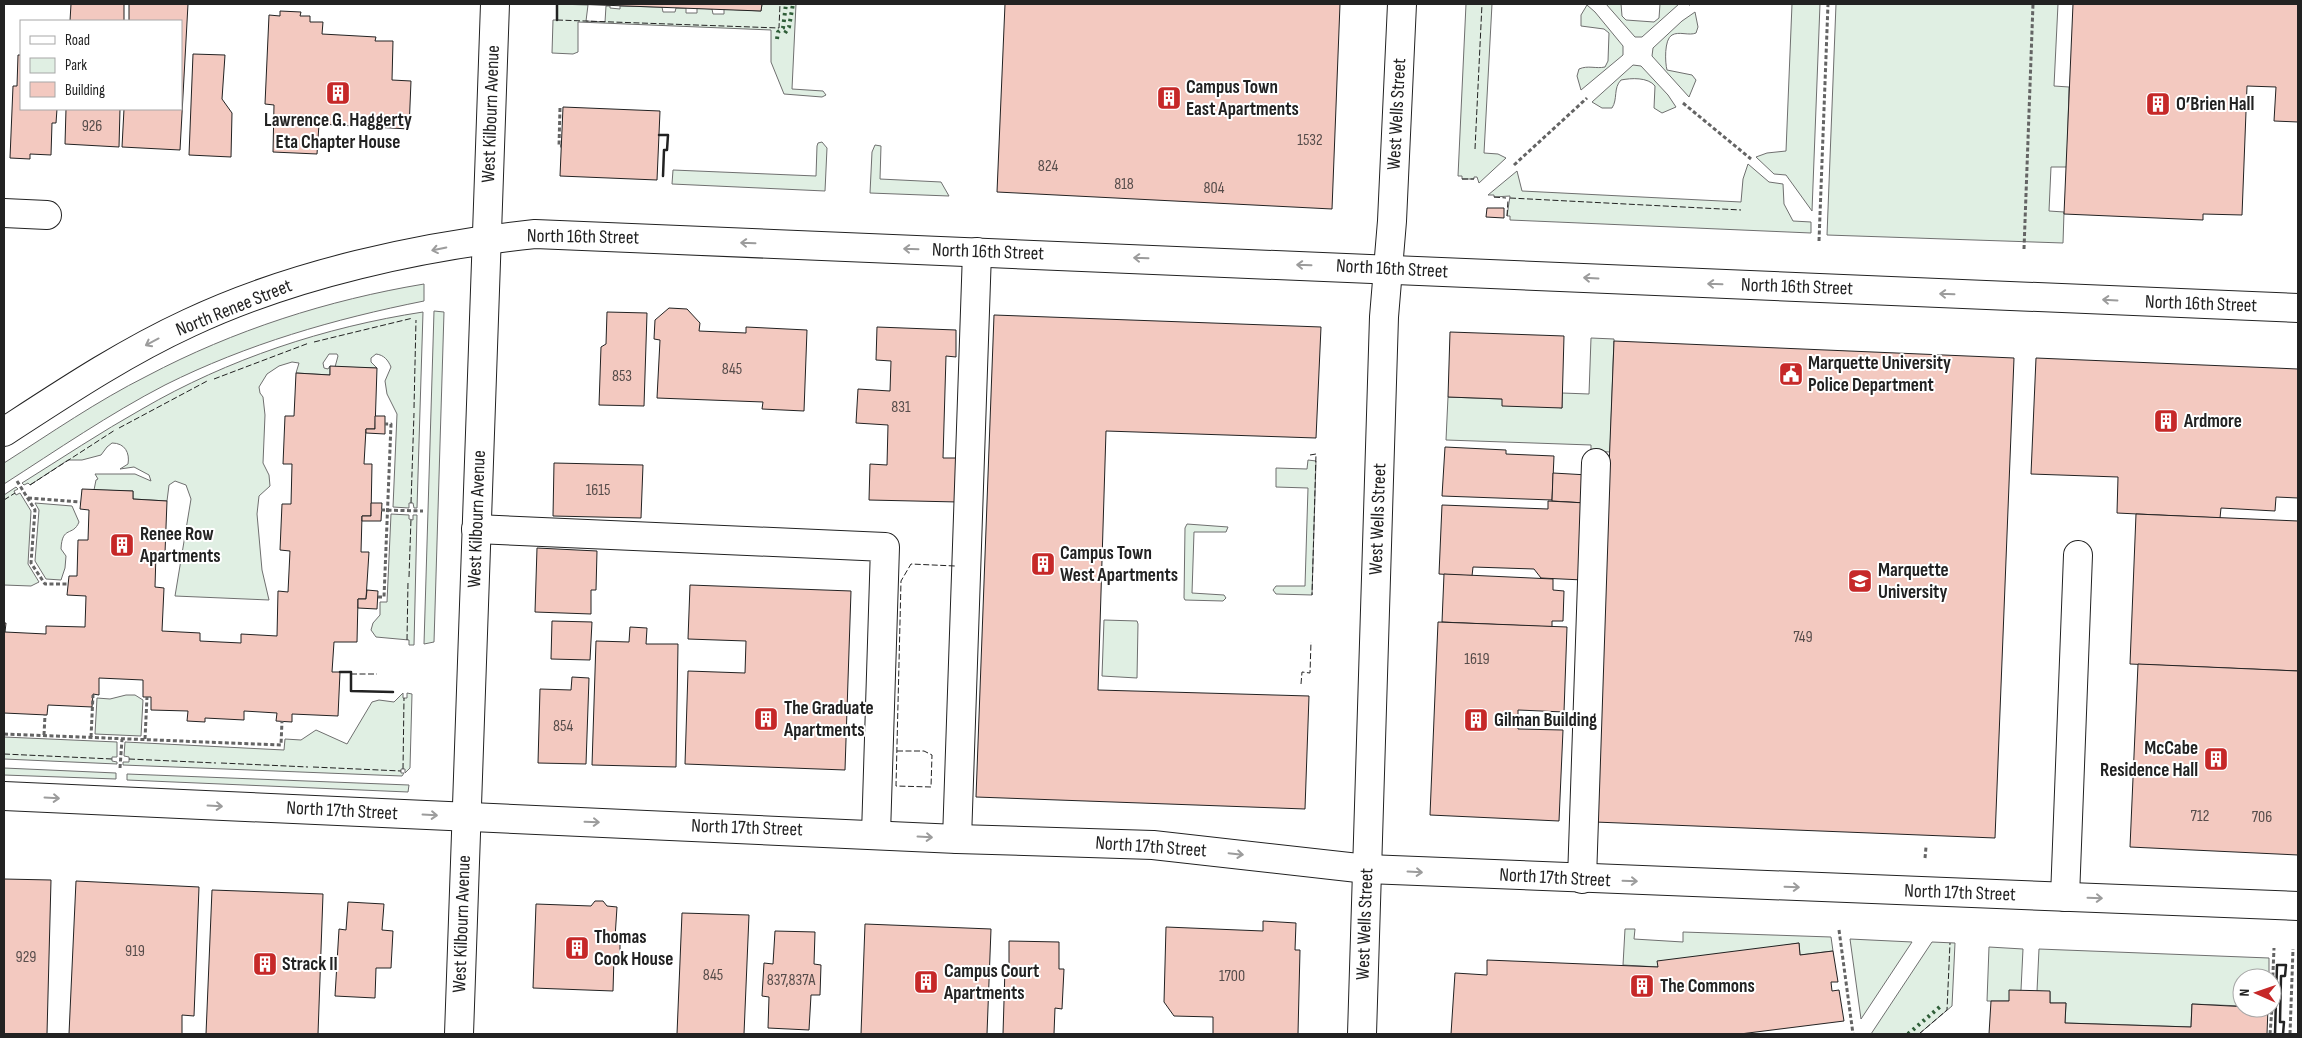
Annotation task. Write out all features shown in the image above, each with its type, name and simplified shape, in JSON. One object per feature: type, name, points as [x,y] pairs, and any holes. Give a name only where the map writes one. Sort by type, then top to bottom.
[{"type":"main road","name":"West Kilbourn Avenue","points":[[459,1034],[495,4]]},
{"type":"main road","name":"West Wells Street","points":[[1362,1034],[1384,317],[1392,221],[1402,4]]},
{"type":"main road","points":[[4,213],[47,215]]},
{"type":"main road","name":"North 16th Street","points":[[486,239],[535,234],[2298,308]]},
{"type":"main road","name":"North Renee Street","points":[[4,432],[125,357],[188,323],[242,300],[354,266],[486,239]]},
{"type":"main road","points":[[957,839],[977,252]]},
{"type":"main road","points":[[1582,879],[1596,463]]},
{"type":"main road","points":[[476,529],[886,547],[876,834]]},
{"type":"main road","points":[[2066,897],[2078,555]]},
{"type":"main road","name":"North 17th Street","points":[[4,796],[957,839],[1152,845],[1366,870],[2298,906]]},
{"type":"path","points":[[1819,241],[1828,4]]},
{"type":"path","points":[[2024,248],[2033,4]]},
{"type":"path","points":[[1514,164],[1587,98]]},
{"type":"path","points":[[1683,103],[1751,159]]},
{"type":"path","points":[[560,108],[559,146],[561,146]]},
{"type":"path","points":[[378,597],[384,597],[391,424],[385,424]]},
{"type":"path","points":[[17,481],[35,510],[32,563],[45,584],[68,584]]},
{"type":"path","points":[[28,498],[80,502]]},
{"type":"path","points":[[381,510],[423,511]]},
{"type":"path","points":[[91,738],[94,694]]},
{"type":"path","points":[[145,739],[147,697]]},
{"type":"path","points":[[44,735],[45,714]]},
{"type":"path","points":[[4,734],[282,745],[282,721]]},
{"type":"path","points":[[120,768],[122,738]]},
{"type":"path","points":[[1839,930],[1853,1034]]},
{"type":"path","points":[[2273,968],[2274,948]]},
{"type":"path","points":[[2290,1034],[2293,949]]},
{"type":"path","points":[[2270,1034],[2271,1018]]},
{"type":"green space","points":[[557,4],[588,5],[586,21],[605,22],[606,6],[620,9],[620,6],[662,7],[663,12],[675,12],[676,8],[686,8],[686,13],[697,13],[697,8],[712,9],[713,14],[724,14],[724,9],[761,11],[762,4],[796,4],[792,89],[823,91],[826,95],[822,97],[784,94],[771,62],[771,30],[578,22],[578,52],[573,54],[552,53],[553,20],[557,20]]},
{"type":"green space","points":[[1466,4],[1492,4],[1484,153],[1498,154],[1506,158],[1479,183],[1477,177],[1474,177],[1474,179],[1462,179],[1462,176],[1458,176]]},
{"type":"green space","points":[[1606,4],[1621,4],[1622,16],[1626,20],[1654,22],[1659,18],[1660,4],[1679,4],[1642,37],[1635,37]]},
{"type":"green space","points":[[1792,4],[1820,4],[1812,211],[1786,175],[1774,174],[1756,157],[1767,153],[1786,151]]},
{"type":"green space","points":[[1836,4],[2058,4],[2054,86],[2069,87],[2067,167],[2051,167],[2049,211],[2064,212],[2063,243],[1827,235]]},
{"type":"green space","points":[[1587,5],[1623,46],[1623,55],[1581,90],[1577,76],[1579,69],[1605,67],[1608,61],[1609,33],[1604,29],[1581,26],[1581,15]]},
{"type":"green space","points":[[1695,12],[1698,27],[1696,33],[1672,35],[1669,37],[1666,51],[1667,70],[1692,75],[1696,80],[1689,97],[1652,56],[1653,48],[1682,21]]},
{"type":"green space","points":[[1633,65],[1641,66],[1668,95],[1676,107],[1662,113],[1654,108],[1655,86],[1648,81],[1639,79],[1621,80],[1617,86],[1612,108],[1602,108],[1592,102]]},
{"type":"green space","points":[[822,142],[827,148],[825,191],[672,184],[673,170],[816,176],[817,146],[818,143]]},
{"type":"green space","points":[[875,145],[881,146],[880,179],[941,182],[949,196],[870,193],[872,152]]},
{"type":"green space","points":[[1748,164],[1769,182],[1783,184],[1784,204],[1793,221],[1811,222],[1811,233],[1510,220],[1510,216],[1507,216],[1510,196],[1494,197],[1494,195],[1488,195],[1517,171],[1522,191],[1741,202],[1743,179]]},
{"type":"green space","points":[[424,284],[424,301],[357,316],[292,334],[196,370],[144,396],[103,420],[4,484],[4,463],[110,396],[180,359],[213,344],[317,308]]},
{"type":"green space","points":[[434,311],[444,312],[434,642],[424,644]]},
{"type":"green space","points":[[423,312],[417,508],[414,508],[413,503],[409,503],[409,508],[393,507],[397,414],[387,394],[385,381],[391,367],[387,360],[376,354],[371,358],[371,362],[377,368],[335,367],[338,356],[337,354],[329,354],[323,363],[324,368],[328,369],[330,366],[330,375],[296,373],[299,363],[292,362],[279,366],[267,374],[259,387],[263,397],[265,415],[263,463],[269,475],[270,486],[259,496],[257,514],[262,570],[269,600],[175,596],[191,499],[186,485],[175,481],[169,485],[167,501],[133,499],[133,491],[94,490],[96,480],[98,479],[95,474],[135,474],[151,481],[149,475],[134,467],[120,469],[128,464],[128,460],[126,449],[117,443],[112,443],[101,455],[82,460],[68,460],[30,485],[22,483],[97,436],[175,391],[243,360],[278,347],[350,326]]},
{"type":"green space","points":[[1591,338],[1614,339],[1610,452],[1591,451],[1591,445],[1446,440],[1448,397],[1502,399],[1562,408],[1562,393],[1589,394]]},
{"type":"green space","points":[[1308,460],[1316,461],[1312,595],[1276,594],[1273,590],[1276,586],[1305,586],[1308,488],[1276,487],[1276,468],[1307,469]]},
{"type":"green space","points":[[16,487],[18,489],[14,491],[16,495],[20,493],[31,511],[28,564],[39,582],[31,586],[4,585],[4,495]]},
{"type":"green space","points":[[35,503],[72,506],[79,522],[74,529],[63,537],[61,549],[66,556],[61,580],[46,579],[35,561],[39,510]]},
{"type":"green space","points":[[391,514],[409,515],[409,519],[413,520],[413,515],[417,515],[414,645],[409,645],[409,640],[376,637],[371,630],[373,623],[380,615],[380,602],[387,602]]},
{"type":"green space","points":[[1187,524],[1228,527],[1226,532],[1194,532],[1192,593],[1224,595],[1226,598],[1223,601],[1185,600],[1184,598],[1185,528]]},
{"type":"green space","points":[[1104,620],[1137,621],[1137,678],[1102,676]]},
{"type":"green space","points":[[403,693],[403,698],[407,698],[407,693],[412,694],[410,768],[405,773],[405,769],[401,769],[401,773],[404,773],[402,776],[123,765],[123,762],[129,762],[129,757],[124,756],[125,742],[284,750],[285,739],[301,740],[316,730],[347,744],[372,702],[379,700],[394,702]]},
{"type":"green space","points":[[135,695],[143,700],[141,736],[95,734],[97,698],[110,699]]},
{"type":"green space","points":[[4,737],[117,742],[117,757],[112,757],[112,761],[117,762],[117,764],[4,759]]},
{"type":"green space","points":[[4,768],[116,773],[116,779],[4,775]]},
{"type":"green space","points":[[127,774],[409,785],[408,792],[127,780]]},
{"type":"green space","points":[[1625,929],[1635,929],[1634,939],[1683,942],[1683,932],[1831,937],[1833,951],[1800,955],[1799,943],[1658,967],[1623,965]]},
{"type":"green space","points":[[1850,939],[1912,942],[1861,1019]]},
{"type":"green space","points":[[1932,942],[1955,943],[1952,1006],[1919,1034],[1871,1034]]},
{"type":"green space","points":[[1989,947],[2023,949],[2021,990],[2009,1001],[1987,1001]]},
{"type":"green space","points":[[2039,949],[2269,958],[2269,968],[2232,968],[2232,1006],[2192,1004],[2191,1027],[2065,1023],[2066,1003],[2050,1003],[2050,992],[2037,991]]},
{"type":"building","points":[[71,4],[124,4],[124,20],[70,20]]},
{"type":"building","points":[[129,4],[188,4],[180,150],[122,147],[124,110],[182,110],[182,20],[129,20]]},
{"type":"building","points":[[573,4],[762,4],[761,11]]},
{"type":"building","name":"Campus Town East Apartments","points":[[1005,4],[1340,4],[1332,209],[997,192]]},
{"type":"building","name":"O’Brien Hall","points":[[2073,4],[2298,4],[2298,122],[2274,121],[2276,87],[2247,86],[2242,215],[2203,214],[2203,220],[2064,214]]},
{"type":"building","name":"Lawrence G. Haggerty Eta Chapter House","points":[[280,11],[301,12],[300,16],[310,16],[310,22],[323,22],[322,34],[376,37],[375,41],[393,41],[392,80],[411,81],[409,129],[319,124],[317,154],[273,152],[274,105],[265,104],[269,15],[280,16]]},
{"type":"building","points":[[193,54],[225,55],[222,99],[232,113],[231,157],[189,155]]},
{"type":"building","points":[[18,55],[20,55],[20,110],[57,110],[56,123],[52,123],[51,155],[30,154],[30,159],[10,158],[13,86],[17,86]]},
{"type":"building","points":[[563,107],[660,111],[657,180],[560,176]]},
{"type":"building","points":[[66,110],[120,110],[119,147],[65,144]]},
{"type":"building","points":[[1487,208],[1504,208],[1504,218],[1486,217]]},
{"type":"building","points":[[669,308],[687,309],[700,323],[699,331],[746,333],[746,327],[807,330],[804,411],[762,409],[763,402],[657,398],[660,340],[654,339],[655,320]]},
{"type":"building","points":[[607,312],[647,313],[644,406],[599,405],[601,347],[606,344]]},
{"type":"building","name":"Campus Town West Apartments","points":[[994,315],[1321,327],[1316,438],[1106,431],[1098,690],[1309,696],[1305,809],[976,797]]},
{"type":"building","points":[[877,327],[956,330],[956,357],[946,356],[943,458],[959,458],[958,502],[869,500],[870,464],[887,465],[888,425],[856,423],[858,389],[890,391],[891,361],[876,360]]},
{"type":"building","points":[[1450,332],[1564,336],[1562,408],[1502,406],[1502,399],[1448,397]]},
{"type":"building","points":[[1614,341],[2014,358],[1995,838],[1595,822]]},
{"type":"building","name":"Ardmore","points":[[2036,358],[2298,369],[2298,498],[2276,497],[2275,511],[2221,508],[2220,518],[2117,513],[2118,477],[2031,474]]},
{"type":"building","name":"Renee Row Apartments","points":[[330,366],[377,368],[375,429],[366,429],[364,464],[372,464],[371,516],[362,516],[361,552],[369,552],[366,599],[358,599],[357,642],[334,642],[332,672],[340,672],[338,716],[292,714],[292,722],[276,721],[277,713],[244,711],[244,720],[205,718],[205,722],[187,721],[188,711],[151,710],[151,697],[143,697],[143,680],[99,678],[99,695],[93,694],[92,707],[48,705],[47,715],[4,713],[4,623],[6,623],[5,632],[46,634],[46,626],[85,627],[86,596],[67,595],[69,576],[77,576],[78,540],[88,540],[89,510],[80,509],[82,489],[133,491],[133,499],[167,501],[165,553],[156,553],[155,587],[164,588],[162,631],[200,633],[200,641],[241,643],[241,634],[277,636],[278,591],[288,592],[290,551],[280,550],[282,504],[291,504],[292,464],[283,464],[285,416],[294,416],[296,373],[330,375]]},
{"type":"building","points":[[375,416],[385,416],[385,434],[366,433],[366,429],[375,429]]},
{"type":"building","points":[[1445,447],[1506,450],[1506,454],[1554,456],[1552,500],[1442,496]]},
{"type":"building","points":[[554,463],[643,465],[641,518],[553,516]]},
{"type":"building","points":[[1553,473],[1588,475],[1586,503],[1552,501]]},
{"type":"building","points":[[1548,501],[1586,503],[1583,580],[1541,578],[1534,569],[1473,567],[1472,576],[1439,574],[1442,505],[1548,509]]},
{"type":"building","points":[[371,503],[382,503],[381,521],[362,521],[362,516],[371,516]]},
{"type":"building","points":[[2136,514],[2298,521],[2298,671],[2130,664]]},
{"type":"building","points":[[537,548],[597,551],[596,590],[591,590],[591,614],[535,612]]},
{"type":"building","points":[[1444,574],[1553,579],[1553,590],[1564,591],[1563,621],[1552,621],[1552,627],[1442,622]]},
{"type":"building","name":"The Graduate Apartments","points":[[690,585],[851,591],[845,770],[685,764],[688,671],[745,673],[746,641],[688,639]]},
{"type":"building","points":[[367,590],[378,591],[377,609],[358,608],[358,599],[366,599]]},
{"type":"building","points":[[552,621],[592,622],[590,660],[551,659]]},
{"type":"building","name":"Gilman Building","points":[[1438,622],[1567,627],[1564,712],[1518,710],[1518,729],[1563,730],[1559,821],[1430,815]]},
{"type":"building","points":[[630,627],[647,628],[646,644],[678,644],[676,767],[592,765],[596,641],[629,642]]},
{"type":"building","name":"McCabe Residence Hall","points":[[2138,664],[2298,671],[2298,855],[2130,847]]},
{"type":"building","points":[[572,677],[589,678],[586,764],[538,763],[540,689],[571,690]]},
{"type":"building","points":[[4,879],[51,880],[47,1034],[4,1034]]},
{"type":"building","points":[[76,881],[199,887],[194,1016],[182,1015],[182,1034],[69,1034]]},
{"type":"building","name":"Strack II","points":[[212,890],[323,894],[318,1034],[206,1034]]},
{"type":"building","name":"Thomas Cook House","points":[[595,901],[603,901],[607,906],[617,907],[615,938],[620,942],[620,954],[614,957],[613,991],[533,988],[536,904],[591,906]]},
{"type":"building","points":[[348,902],[384,904],[382,930],[393,931],[391,968],[376,968],[375,998],[335,996],[339,929],[346,930]]},
{"type":"building","points":[[682,913],[749,915],[744,1034],[677,1034]]},
{"type":"building","points":[[1263,921],[1296,923],[1295,950],[1300,950],[1298,1034],[1213,1034],[1213,1017],[1174,1016],[1164,1002],[1166,927],[1263,931]]},
{"type":"building","name":"Campus Court Apartments","points":[[865,924],[991,929],[987,1034],[861,1034]]},
{"type":"building","points":[[775,931],[815,932],[814,964],[821,965],[820,995],[811,995],[809,1030],[768,1028],[769,997],[762,996],[764,963],[773,964]]},
{"type":"building","points":[[1009,941],[1059,942],[1059,969],[1064,969],[1062,1009],[1055,1008],[1054,1034],[1003,1034],[1005,968],[1009,968]]},
{"type":"building","name":"The Commons","points":[[1799,943],[1800,955],[1833,951],[1838,982],[1831,982],[1832,991],[1839,990],[1844,1021],[1740,1034],[1451,1034],[1455,973],[1487,975],[1487,960],[1658,967],[1657,961]]},
{"type":"building","points":[[2009,990],[2050,991],[2050,1003],[2066,1003],[2065,1023],[2191,1027],[2192,1004],[2232,1006],[2232,1018],[2268,1018],[2267,1034],[1989,1034],[1991,1001],[2009,1001]]},
{"type":"hedge","points":[[777,39],[778,32],[783,28],[786,4]]},
{"type":"hedge","points":[[785,33],[789,27],[793,4]]},
{"type":"hedge","points":[[1908,1034],[1942,1005]]},
{"type":"fence","points":[[557,20],[779,28],[780,4]]},
{"type":"fence","points":[[1475,149],[1482,4]]},
{"type":"fence","points":[[1462,179],[1474,179]]},
{"type":"fence","points":[[1494,197],[1506,198]]},
{"type":"fence","points":[[1510,198],[1741,210]]},
{"type":"fence","points":[[1507,216],[1508,200]]},
{"type":"fence","points":[[314,342],[413,318]]},
{"type":"fence","points":[[414,408],[416,320]]},
{"type":"fence","points":[[214,379],[309,343]]},
{"type":"fence","points":[[119,428],[209,380]]},
{"type":"fence","points":[[411,503],[414,413]]},
{"type":"fence","points":[[30,485],[115,430]]},
{"type":"fence","points":[[1310,455],[1316,454],[1312,595]]},
{"type":"fence","points":[[4,500],[15,493]]},
{"type":"fence","points":[[409,577],[411,519]]},
{"type":"fence","points":[[897,751],[924,751],[932,755],[931,787],[896,786],[901,581],[911,564],[955,566]]},
{"type":"fence","points":[[407,640],[408,582]]},
{"type":"fence","points":[[1301,684],[1302,672],[1310,673],[1311,642]]},
{"type":"fence","points":[[351,674],[377,674]]},
{"type":"fence","points":[[403,769],[404,698]]},
{"type":"fence","points":[[4,754],[112,759]]},
{"type":"fence","points":[[129,759],[216,763]]},
{"type":"fence","points":[[221,763],[308,767]]},
{"type":"fence","points":[[313,767],[401,771]]},
{"type":"fence","points":[[1919,1034],[1947,1010],[1950,943]]},
{"type":"wall","points":[[557,4],[557,20]]},
{"type":"wall","points":[[659,135],[668,135],[667,150],[664,150],[663,176]]},
{"type":"wall","points":[[340,672],[351,672],[351,691],[393,692]]},
{"type":"wall","points":[[2275,1034],[2277,965],[2286,965],[2285,976],[2281,976],[2280,1022],[2284,1022],[2283,1034]]},
{"type":"place","name":"Lawrence G. Haggerty Eta Chapter House","points":[[338,93]]},
{"type":"place","name":"Campus Town East Apartments","points":[[1169,98]]},
{"type":"place","name":"O’Brien Hall","points":[[2158,104]]},
{"type":"place","name":"Marquette University Police Department","points":[[1791,374]]},
{"type":"place","name":"Ardmore","points":[[2166,421]]},
{"type":"place","name":"Renee Row Apartments","points":[[122,545]]},
{"type":"place","name":"Campus Town West Apartments","points":[[1043,564]]},
{"type":"place","name":"Marquette University","points":[[1860,581]]},
{"type":"place","name":"The Graduate Apartments","points":[[766,719]]},
{"type":"place","name":"Gilman Building","points":[[1476,720]]},
{"type":"place","name":"McCabe Residence Hall","points":[[2216,759]]},
{"type":"place","name":"Thomas Cook House","points":[[577,948]]},
{"type":"place","name":"Strack II","points":[[265,964]]},
{"type":"place","name":"Campus Court Apartments","points":[[926,982]]},
{"type":"place","name":"The Commons","points":[[1642,986]]}]
